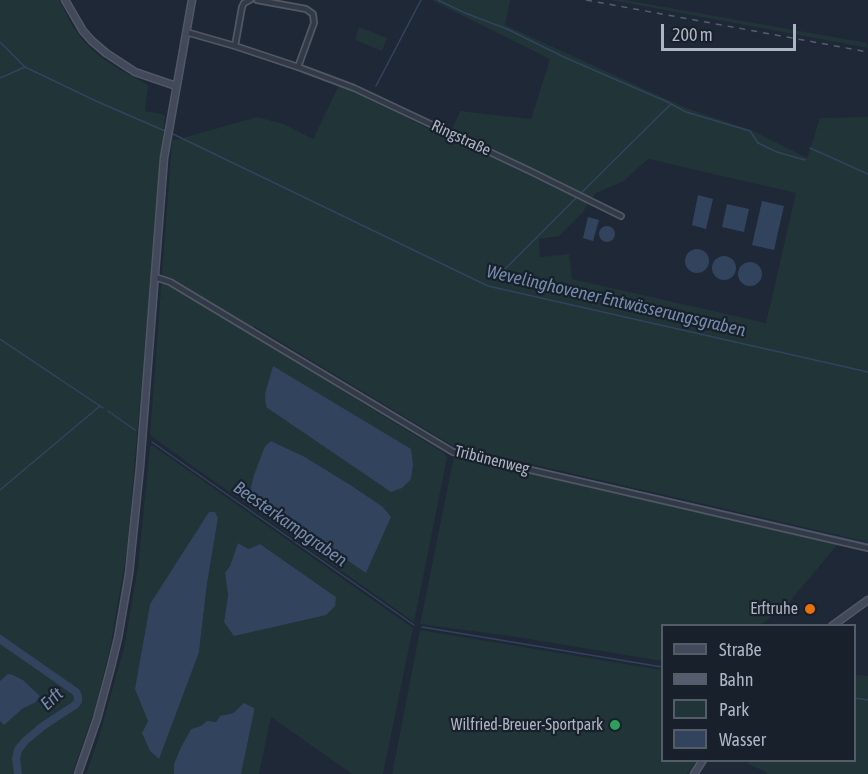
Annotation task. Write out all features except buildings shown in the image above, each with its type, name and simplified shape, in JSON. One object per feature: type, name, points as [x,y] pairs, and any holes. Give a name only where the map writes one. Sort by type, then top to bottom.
[{"type":"street","points":[[65,0],[83,31],[101,50],[135,72],[176,86]]},
{"type":"street","points":[[78,774],[111,667],[127,586],[138,489],[164,158],[192,0]]},
{"type":"street","points":[[235,46],[242,7],[250,0]]},
{"type":"street","points":[[257,0],[306,9],[313,14],[314,23],[298,67]]},
{"type":"street","name":"Ringstraße","points":[[186,32],[235,46],[354,88],[621,216]]},
{"type":"street","name":"Tribünenweg","points":[[155,277],[170,282],[450,451],[868,548]]},
{"type":"street","points":[[835,624],[868,600]]},
{"type":"green space","points":[[0,0],[59,0],[84,42],[117,68],[148,85],[145,111],[165,115],[127,550],[110,649],[94,712],[72,774],[0,774],[0,721],[4,724],[22,709],[36,702],[40,696],[23,680],[13,675],[0,681]]},
{"type":"green space","points":[[431,0],[510,0],[505,25],[686,108],[751,130],[807,158],[820,118],[868,117],[868,542],[453,446],[254,326],[251,335],[444,453],[447,458],[414,622],[150,435],[172,140],[257,117],[284,124],[313,139],[339,85],[448,138],[460,111],[531,119],[550,59]],"holes":[[[648,159],[796,193],[766,323],[572,279],[569,254],[540,257],[539,239],[559,236],[582,213],[596,193],[624,181]],[[271,441],[305,457],[352,486],[383,507],[391,517],[366,573],[249,495],[265,446]]]},
{"type":"green space","points":[[611,0],[625,0],[867,43],[868,48]]},
{"type":"green space","points":[[359,27],[387,38],[382,51],[355,40]]},
{"type":"green space","points":[[152,445],[413,628],[383,774],[352,774],[271,717],[259,774],[241,774],[254,712],[243,704],[233,713],[226,714],[215,722],[205,722],[202,726],[191,729],[174,764],[174,774],[86,774],[124,648],[138,567]],"holes":[[[218,518],[199,652],[184,688],[142,733],[148,721],[144,638],[150,604],[172,571]],[[238,543],[249,549],[260,544],[336,597],[224,621],[228,595],[225,573],[230,566]]]},
{"type":"green space","points":[[454,456],[838,544],[786,606],[761,624],[661,624],[661,661],[420,624]]},
{"type":"green space","points":[[420,630],[661,670],[661,762],[695,762],[687,774],[392,774]]},
{"type":"green space","points":[[856,675],[868,676],[868,774],[767,774],[748,764],[749,762],[856,762]]},
{"type":"water","points":[[698,195],[713,199],[706,229],[692,225]]},
{"type":"water","points":[[762,201],[784,206],[774,250],[752,245]]},
{"type":"water","points":[[727,204],[749,209],[744,232],[722,227]]},
{"type":"water","points":[[588,217],[599,220],[593,241],[583,238]]},
{"type":"water","points":[[604,226],[610,226],[615,234],[613,240],[604,242],[599,237],[599,231]]},
{"type":"water","points":[[697,249],[702,250],[708,256],[708,266],[702,272],[697,273],[692,272],[686,266],[685,261],[686,256],[692,250]]},
{"type":"water","points":[[724,256],[729,257],[735,263],[735,273],[729,279],[724,280],[719,279],[713,273],[712,268],[713,263],[719,257]]},
{"type":"water","points":[[750,262],[755,263],[761,269],[761,279],[755,285],[750,286],[745,285],[739,279],[738,274],[739,269],[745,263]]},
{"type":"water","points":[[273,366],[411,449],[413,465],[411,479],[402,488],[391,492],[266,407],[265,394]]},
{"type":"water","points":[[271,441],[305,457],[352,486],[383,507],[391,517],[366,573],[249,495],[265,446]]},
{"type":"water","points":[[209,512],[215,512],[218,518],[199,652],[159,759],[150,751],[142,733],[148,721],[135,689],[150,604]]},
{"type":"water","points":[[238,543],[249,549],[260,544],[336,597],[335,606],[326,615],[234,636],[224,622],[228,595],[225,573],[230,566]]},
{"type":"water","points":[[8,674],[23,680],[40,696],[36,702],[22,709],[4,725],[0,721],[0,681]]},
{"type":"water","points":[[244,703],[254,708],[254,712],[241,774],[174,774],[174,764],[191,729],[207,721],[216,722],[220,716],[233,713]]},
{"type":"waterway","points":[[376,86],[421,0]]},
{"type":"waterway","points":[[438,0],[670,103]]},
{"type":"waterway","points":[[0,42],[25,67]]},
{"type":"waterway","name":"Wevelinghovener Entwässerungsgraben","points":[[0,78],[25,67],[165,131]]},
{"type":"waterway","points":[[582,192],[671,104],[686,112],[750,131],[758,143],[777,152],[805,160]]},
{"type":"waterway","name":"Wevelinghovener Entwässerungsgraben","points":[[173,134],[488,286],[868,372]]},
{"type":"waterway","points":[[810,148],[868,174]]},
{"type":"waterway","points":[[494,280],[578,196]]},
{"type":"waterway","name":"Beesterkampgraben","points":[[0,339],[103,408]]},
{"type":"waterway","points":[[0,490],[100,406]]},
{"type":"waterway","name":"Beesterkampgraben","points":[[108,411],[135,430]]},
{"type":"waterway","name":"Beesterkampgraben","points":[[152,442],[414,625]]},
{"type":"waterway","points":[[457,450],[868,544]]},
{"type":"waterway","name":"Beesterkampgraben","points":[[422,627],[661,667]]},
{"type":"waterway","name":"Erft","points":[[0,639],[76,692],[78,696],[75,705],[43,726],[18,750],[16,758],[18,774]]},
{"type":"waterway","name":"Beesterkampgraben","points":[[856,698],[868,700]]},
{"type":"railway","points":[[586,0],[868,52]]},
{"type":"place","name":"Erftruhe","points":[[810,609]]},
{"type":"place","name":"Wilfried-Breuer-Sportpark","points":[[615,725]]}]
